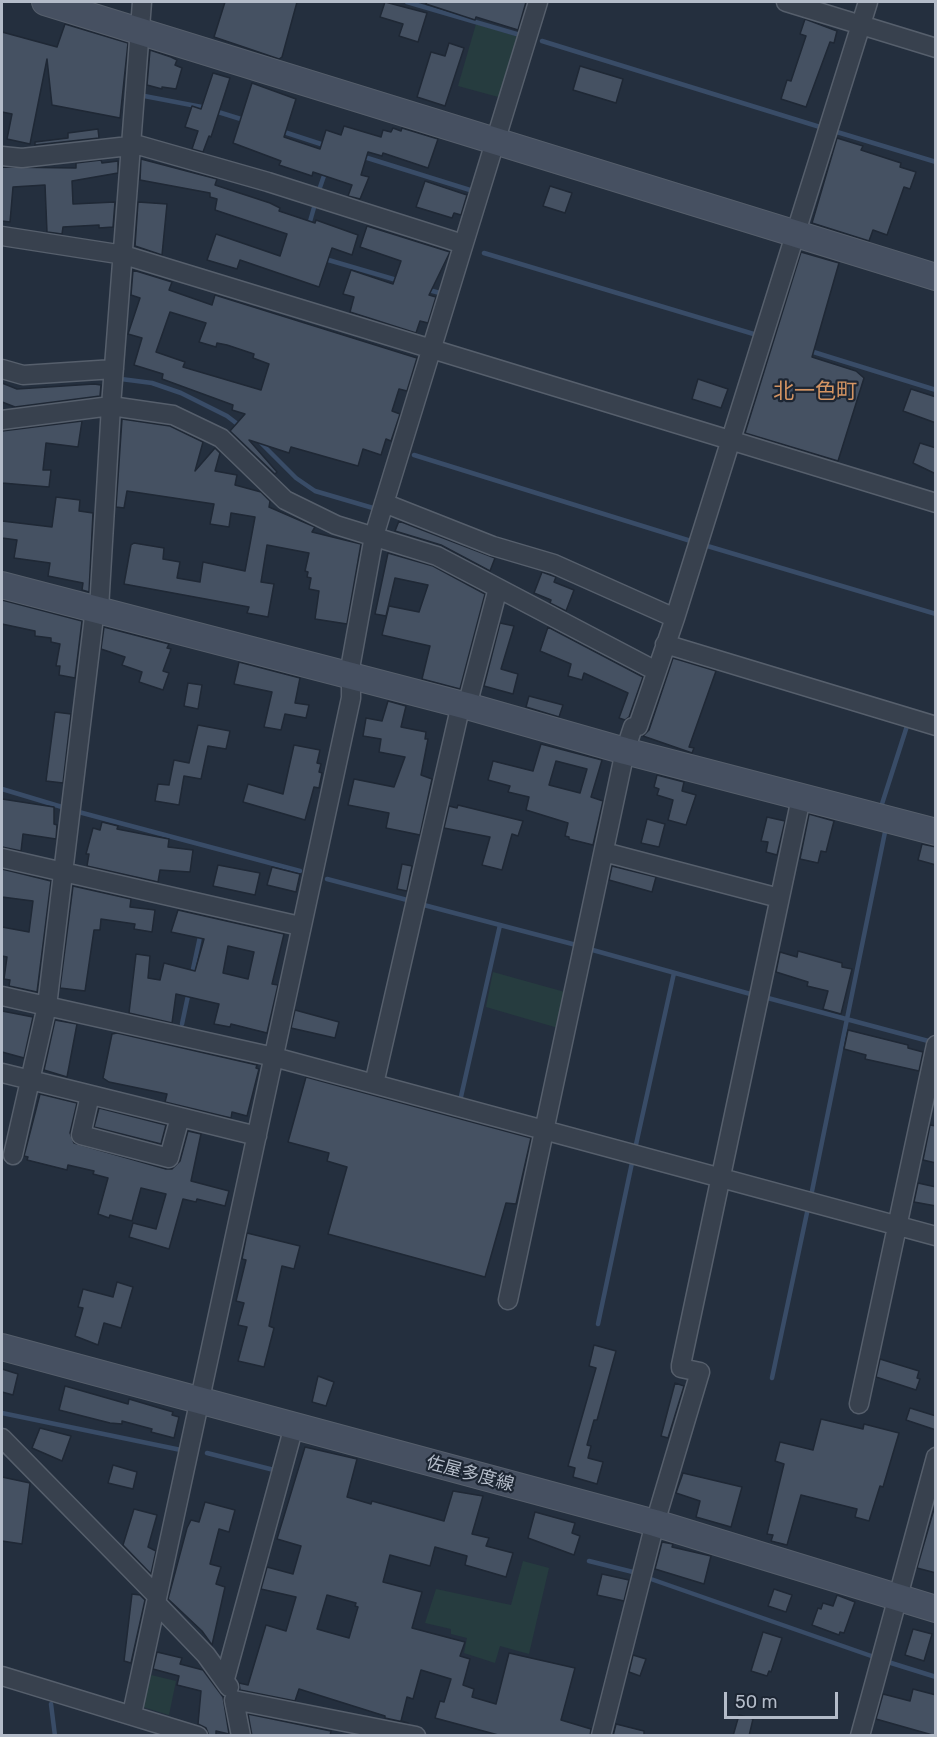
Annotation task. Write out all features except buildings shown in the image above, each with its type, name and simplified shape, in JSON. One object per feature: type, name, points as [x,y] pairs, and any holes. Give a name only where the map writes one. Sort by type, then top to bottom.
[{"type":"street","points":[[45,2],[936,277]]},
{"type":"street","points":[[13,1155],[47,1006],[97,609],[142,2]]},
{"type":"street","points":[[132,1714],[274,1058],[300,926],[351,698],[351,676],[374,536],[538,2]]},
{"type":"street","points":[[786,2],[936,48]]},
{"type":"street","points":[[508,1300],[546,1131],[625,751],[633,727],[638,726],[675,618],[868,2]]},
{"type":"street","points":[[2,156],[21,158],[138,145],[268,182],[463,244]]},
{"type":"street","points":[[2,236],[123,255],[731,438],[936,503]]},
{"type":"street","points":[[2,369],[23,375],[114,369]]},
{"type":"street","points":[[2,420],[111,406],[173,415],[201,426],[221,438],[285,500],[336,525],[437,556],[656,671]]},
{"type":"street","points":[[384,503],[493,546],[554,564],[675,618]]},
{"type":"street","points":[[2,585],[464,705],[801,798],[934,826]]},
{"type":"street","points":[[374,1084],[464,705],[498,588]]},
{"type":"street","points":[[666,644],[936,726]]},
{"type":"street","points":[[601,1736],[655,1523],[700,1372],[681,1368],[682,1362],[801,798]]},
{"type":"street","points":[[604,852],[779,898]]},
{"type":"street","points":[[2,858],[300,926]]},
{"type":"street","points":[[2,996],[274,1058],[936,1236]]},
{"type":"street","points":[[859,1404],[935,1045]]},
{"type":"street","points":[[2,1073],[257,1136]]},
{"type":"street","points":[[90,1095],[81,1135],[169,1158],[180,1117]]},
{"type":"street","name":"佐屋多度線","points":[[2,1347],[655,1523],[936,1609]]},
{"type":"street","points":[[225,1679],[294,1426]]},
{"type":"street","points":[[2,1438],[157,1599],[225,1679],[234,1700],[241,1736]]},
{"type":"street","points":[[860,1736],[936,1457]]},
{"type":"street","points":[[2,1676],[198,1736]]},
{"type":"street","points":[[234,1700],[340,1728],[416,1736]]},
{"type":"green space","points":[[476,24],[519,37],[502,98],[458,86]]},
{"type":"green space","points":[[493,972],[572,994],[565,1030],[486,1007]]},
{"type":"green space","points":[[523,1561],[549,1568],[529,1654],[500,1646],[495,1663],[464,1653],[467,1638],[451,1634],[451,1629],[425,1623],[436,1589],[511,1605]]},
{"type":"green space","points":[[151,1675],[176,1681],[169,1715],[143,1707]]},
{"type":"waterway","points":[[407,2],[520,35]]},
{"type":"waterway","points":[[542,41],[820,127]]},
{"type":"waterway","points":[[139,95],[207,108]]},
{"type":"waterway","points":[[215,111],[244,120]]},
{"type":"waterway","points":[[281,131],[327,146]]},
{"type":"waterway","points":[[837,132],[936,162]]},
{"type":"waterway","points":[[361,156],[470,190]]},
{"type":"waterway","points":[[318,193],[326,170]]},
{"type":"waterway","points":[[309,225],[315,204]]},
{"type":"waterway","points":[[484,253],[757,335]]},
{"type":"waterway","points":[[325,259],[400,281]]},
{"type":"waterway","points":[[425,289],[440,293]]},
{"type":"waterway","points":[[807,350],[936,390]]},
{"type":"waterway","points":[[121,379],[152,383],[181,393],[227,416],[240,426]]},
{"type":"waterway","points":[[258,440],[296,478],[315,491],[373,508]]},
{"type":"waterway","points":[[414,455],[694,542]]},
{"type":"waterway","points":[[704,545],[936,614]]},
{"type":"waterway","points":[[881,807],[907,726]]},
{"type":"waterway","points":[[2,789],[62,807]]},
{"type":"waterway","points":[[75,811],[300,871]]},
{"type":"waterway","points":[[811,1196],[885,832]]},
{"type":"waterway","points":[[327,879],[411,901]]},
{"type":"waterway","points":[[420,904],[580,946]]},
{"type":"waterway","points":[[460,1101],[500,925]]},
{"type":"waterway","points":[[192,974],[201,932]]},
{"type":"waterway","points":[[589,949],[754,995]]},
{"type":"waterway","points":[[635,1149],[674,973]]},
{"type":"waterway","points":[[182,1024],[189,991]]},
{"type":"waterway","points":[[764,997],[932,1042]]},
{"type":"waterway","points":[[598,1324],[633,1158]]},
{"type":"waterway","points":[[772,1378],[808,1208]]},
{"type":"waterway","points":[[2,1413],[181,1450]]},
{"type":"waterway","points":[[207,1453],[274,1470]]},
{"type":"waterway","points":[[589,1561],[637,1573]]},
{"type":"waterway","points":[[648,1578],[877,1658]]},
{"type":"waterway","points":[[888,1662],[936,1677]]},
{"type":"waterway","points":[[51,1704],[55,1736]]},
{"type":"district","name":"北一色町","points":[[815,392]]}]
